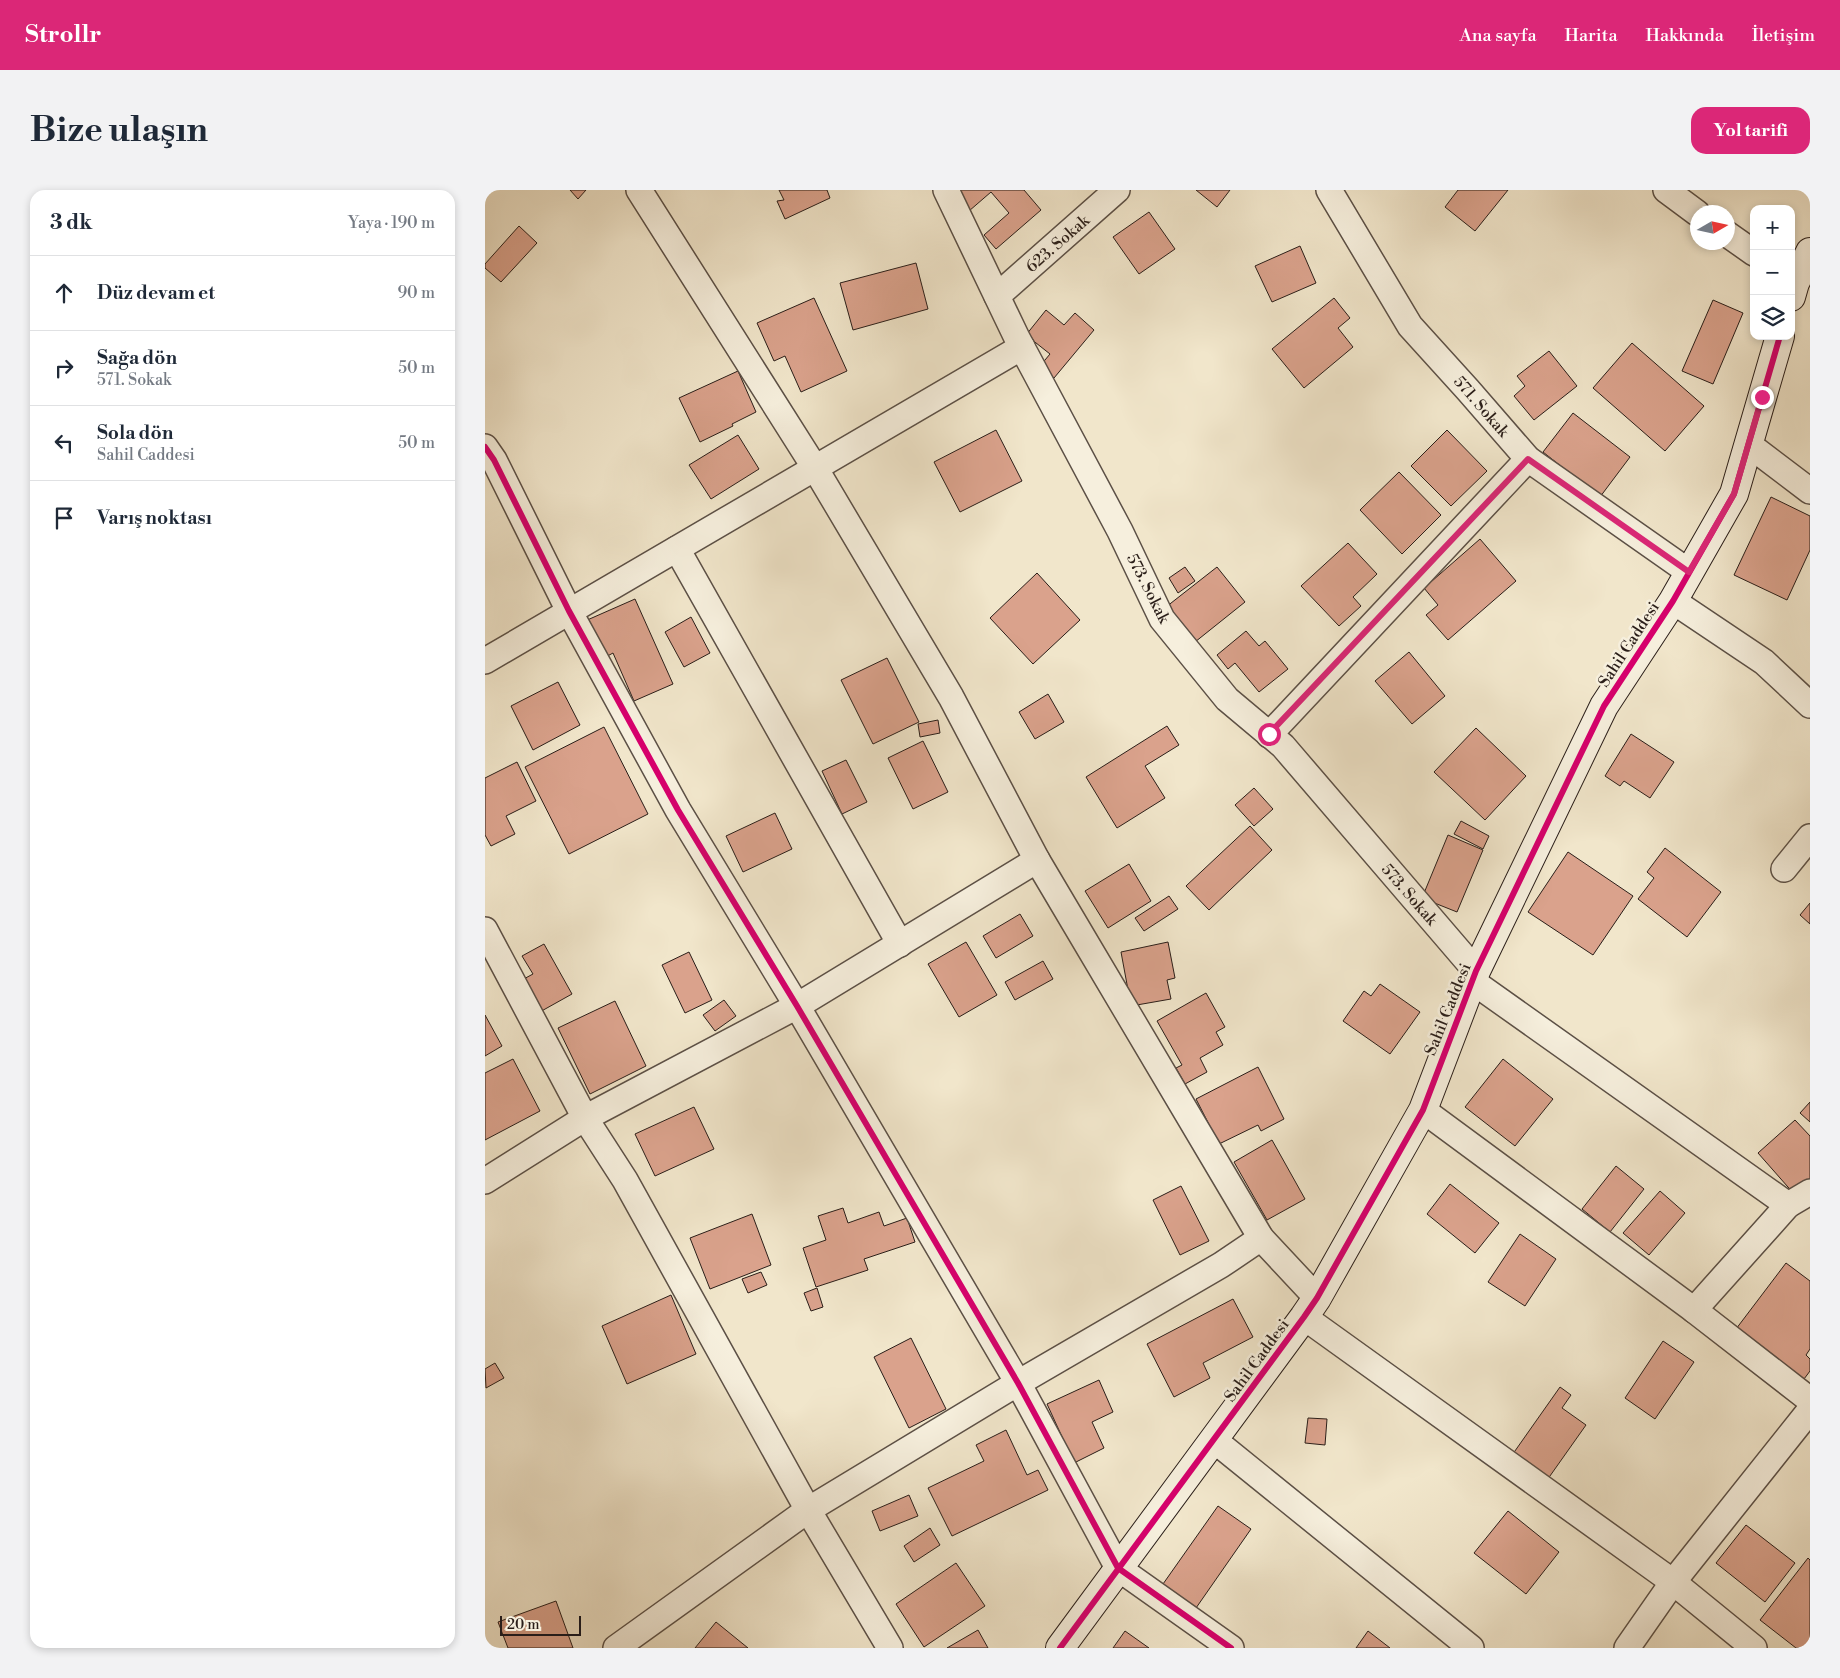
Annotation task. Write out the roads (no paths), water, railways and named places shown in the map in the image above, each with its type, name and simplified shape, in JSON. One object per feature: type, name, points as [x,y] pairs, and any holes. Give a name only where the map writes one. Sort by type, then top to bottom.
[{"type":"street","points":[[639,190],[815,468],[951,698],[1037,860],[1261,1238],[1311,1307],[1673,1582],[1755,1648]]},
{"type":"street","name":"573. Sokak","points":[[946,190],[1022,347],[1120,531],[1162,619],[1227,699],[1283,746],[1474,976],[1788,1205]]},
{"type":"street","name":"623. Sokak","points":[[997,296],[1117,190]]},
{"type":"street","name":"571. Sokak","points":[[1329,190],[1410,326],[1469,390],[1528,459],[1689,572]]},
{"type":"street","points":[[1665,190],[1690,208]]},
{"type":"street","points":[[1735,240],[1750,250]]},
{"type":"street","points":[[1795,283],[1810,252]]},
{"type":"street","name":"Sahil Caddesi","points":[[1060,1648],[1311,1307],[1423,1110],[1474,976],[1604,706],[1673,600],[1734,494],[1779,340]]},
{"type":"street","points":[[485,661],[1022,347]]},
{"type":"street","points":[[1748,444],[1810,491]]},
{"type":"street","points":[[485,447],[494,460],[569,611],[678,810],[797,1006],[1018,1383],[1118,1568],[1231,1648]]},
{"type":"street","points":[[1269,734],[1528,459]]},
{"type":"street","points":[[677,549],[899,944]]},
{"type":"street","points":[[1673,600],[1764,662],[1810,705]]},
{"type":"street","points":[[1784,869],[1810,837]]},
{"type":"street","points":[[485,1181],[585,1118],[797,1006],[1037,860]]},
{"type":"street","points":[[485,930],[585,1118],[625,1180],[808,1510],[890,1648]]},
{"type":"street","points":[[1423,1110],[1694,1310],[1810,1400]]},
{"type":"street","points":[[1694,1310],[1788,1205],[1810,1192]]},
{"type":"street","points":[[616,1648],[808,1510],[1018,1383],[1221,1265],[1261,1238]]},
{"type":"street","points":[[1627,1648],[1673,1582],[1810,1410]]},
{"type":"street","points":[[1214,1440],[1471,1648]]}]
